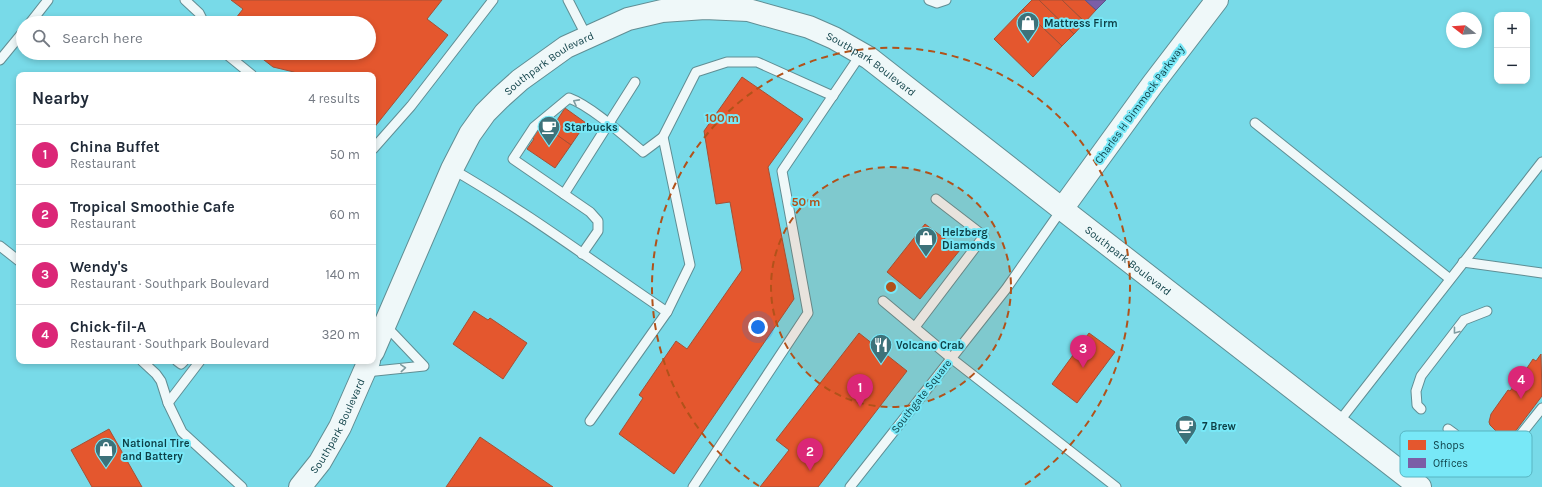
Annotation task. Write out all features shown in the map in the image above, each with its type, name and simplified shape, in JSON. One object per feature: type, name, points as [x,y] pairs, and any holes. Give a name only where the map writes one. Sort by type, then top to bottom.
[{"type":"street","name":"Charles H Dimmock Parkway","points":[[1062,209],[1152,85],[1217,0]]},
{"type":"street","name":"Southpark Boulevard","points":[[376,345],[452,169],[470,134],[485,113],[500,98],[520,80],[566,47],[628,19],[662,11],[748,5],[809,27],[834,38],[869,58],[1400,471]]},
{"type":"street","name":"Southpark Boulevard","points":[[300,487],[320,462],[340,427],[367,366]]},
{"type":"street","name":"Southpark Boulevard","points":[[1407,477],[1420,487]]},
{"type":"lane","points":[[35,16],[48,0]]},
{"type":"lane","points":[[185,0],[200,16]]},
{"type":"lane","points":[[376,146],[411,106],[493,0]]},
{"type":"lane","points":[[568,0],[587,37]]},
{"type":"lane","points":[[929,0],[937,3],[946,0]]},
{"type":"lane","points":[[0,60],[16,41]]},
{"type":"lane","points":[[692,487],[808,313],[782,171],[861,54]]},
{"type":"lane","points":[[234,60],[248,72]]},
{"type":"lane","points":[[582,254],[598,231],[598,221],[590,212],[513,159],[534,127],[569,98],[576,101],[608,124],[643,152],[663,137],[696,72],[727,62],[757,62],[833,96]]},
{"type":"lane","points":[[564,194],[636,82]]},
{"type":"lane","points":[[1255,123],[1450,279]]},
{"type":"lane","points":[[590,421],[667,312],[690,265],[663,137]]},
{"type":"lane","points":[[1338,423],[1542,162]]},
{"type":"lane","points":[[452,169],[491,192],[667,312]]},
{"type":"lane","points":[[915,327],[984,236],[936,200]]},
{"type":"lane","name":"Southgate Square","points":[[850,487],[1006,289],[1062,209]]},
{"type":"lane","points":[[0,246],[16,259]]},
{"type":"lane","points":[[1463,262],[1542,273]]},
{"type":"lane","points":[[883,301],[951,358],[1116,487]]},
{"type":"lane","points":[[1421,408],[1416,406],[1416,391],[1421,376],[1464,320],[1488,311]]},
{"type":"lane","points":[[367,366],[424,366],[385,325]]},
{"type":"lane","points":[[145,364],[161,381],[168,403],[182,432],[242,487]]},
{"type":"lane","points":[[168,403],[198,364]]},
{"type":"lane","points":[[1524,431],[1542,408]]},
{"type":"shaded area","points":[[0,0],[1542,0],[1542,487],[0,487]]},
{"type":"building: Shops","points":[[231,0],[442,0],[427,19],[448,35],[376,125],[376,72],[294,72],[273,67],[264,60],[376,60],[376,16],[238,16],[243,9]]},
{"type":"building: Shops","points":[[1032,0],[1039,0],[1074,34],[1062,46],[1023,9]]},
{"type":"building: Shops","points":[[1039,0],[1062,0],[1085,22],[1074,34]]},
{"type":"building: Shops","points":[[1062,0],[1085,0],[1096,10],[1085,22]]},
{"type":"building: Shops","name":"Mattress Firm","points":[[1023,9],[1062,46],[1033,77],[994,39]]},
{"type":"building: Shops","points":[[742,77],[803,119],[768,167],[794,299],[674,474],[619,434],[643,398],[639,395],[676,341],[687,349],[742,270],[730,202],[716,204],[704,131]]},
{"type":"building: Shops","points":[[565,108],[586,123],[571,145],[550,131]]},
{"type":"building: Shops","name":"Starbucks","points":[[543,125],[571,145],[555,168],[527,149],[534,139],[531,137],[536,129],[539,131]]},
{"type":"building: Shops","name":"Helzberg Diamonds","points":[[925,224],[960,250],[920,299],[887,272]]},
{"type":"building: Shops","points":[[474,311],[488,320],[490,318],[527,343],[503,379],[453,344]]},
{"type":"building: Shops","points":[[859,333],[907,371],[818,487],[760,487],[789,450],[776,440]]},
{"type":"building: Shops","points":[[1089,333],[1115,352],[1077,403],[1052,384]]},
{"type":"building: Shops","points":[[1541,354],[1542,396],[1516,431],[1496,431],[1489,422],[1491,414],[1508,390],[1510,391],[1528,368],[1533,359],[1536,361]]},
{"type":"building: Shops","name":"National Tire and Battery","points":[[109,429],[142,487],[92,487],[71,450]]},
{"type":"building: Shops","points":[[480,437],[553,487],[446,487]]},
{"type":"building: Offices","points":[[1085,0],[1106,0],[1096,10]]},
{"type":"place","name":"Mattress Firm","points":[[1028,42]]},
{"type":"place","name":"Starbucks","points":[[549,146]]},
{"type":"place","name":"Helzberg Diamonds","points":[[926,258]]},
{"type":"place","name":"Volcano Crab","points":[[881,364]]},
{"type":"place","name":"Wendy's","points":[[1083,368]]},
{"type":"place","name":"Chick-fil-A","points":[[1521,399]]},
{"type":"place","name":"China Buffet","points":[[860,407]]},
{"type":"place","name":"7 Brew","points":[[1186,446]]},
{"type":"place","name":"National Tire and Battery","points":[[106,468]]},
{"type":"place","name":"Tropical Smoothie Cafe","points":[[810,471]]}]
